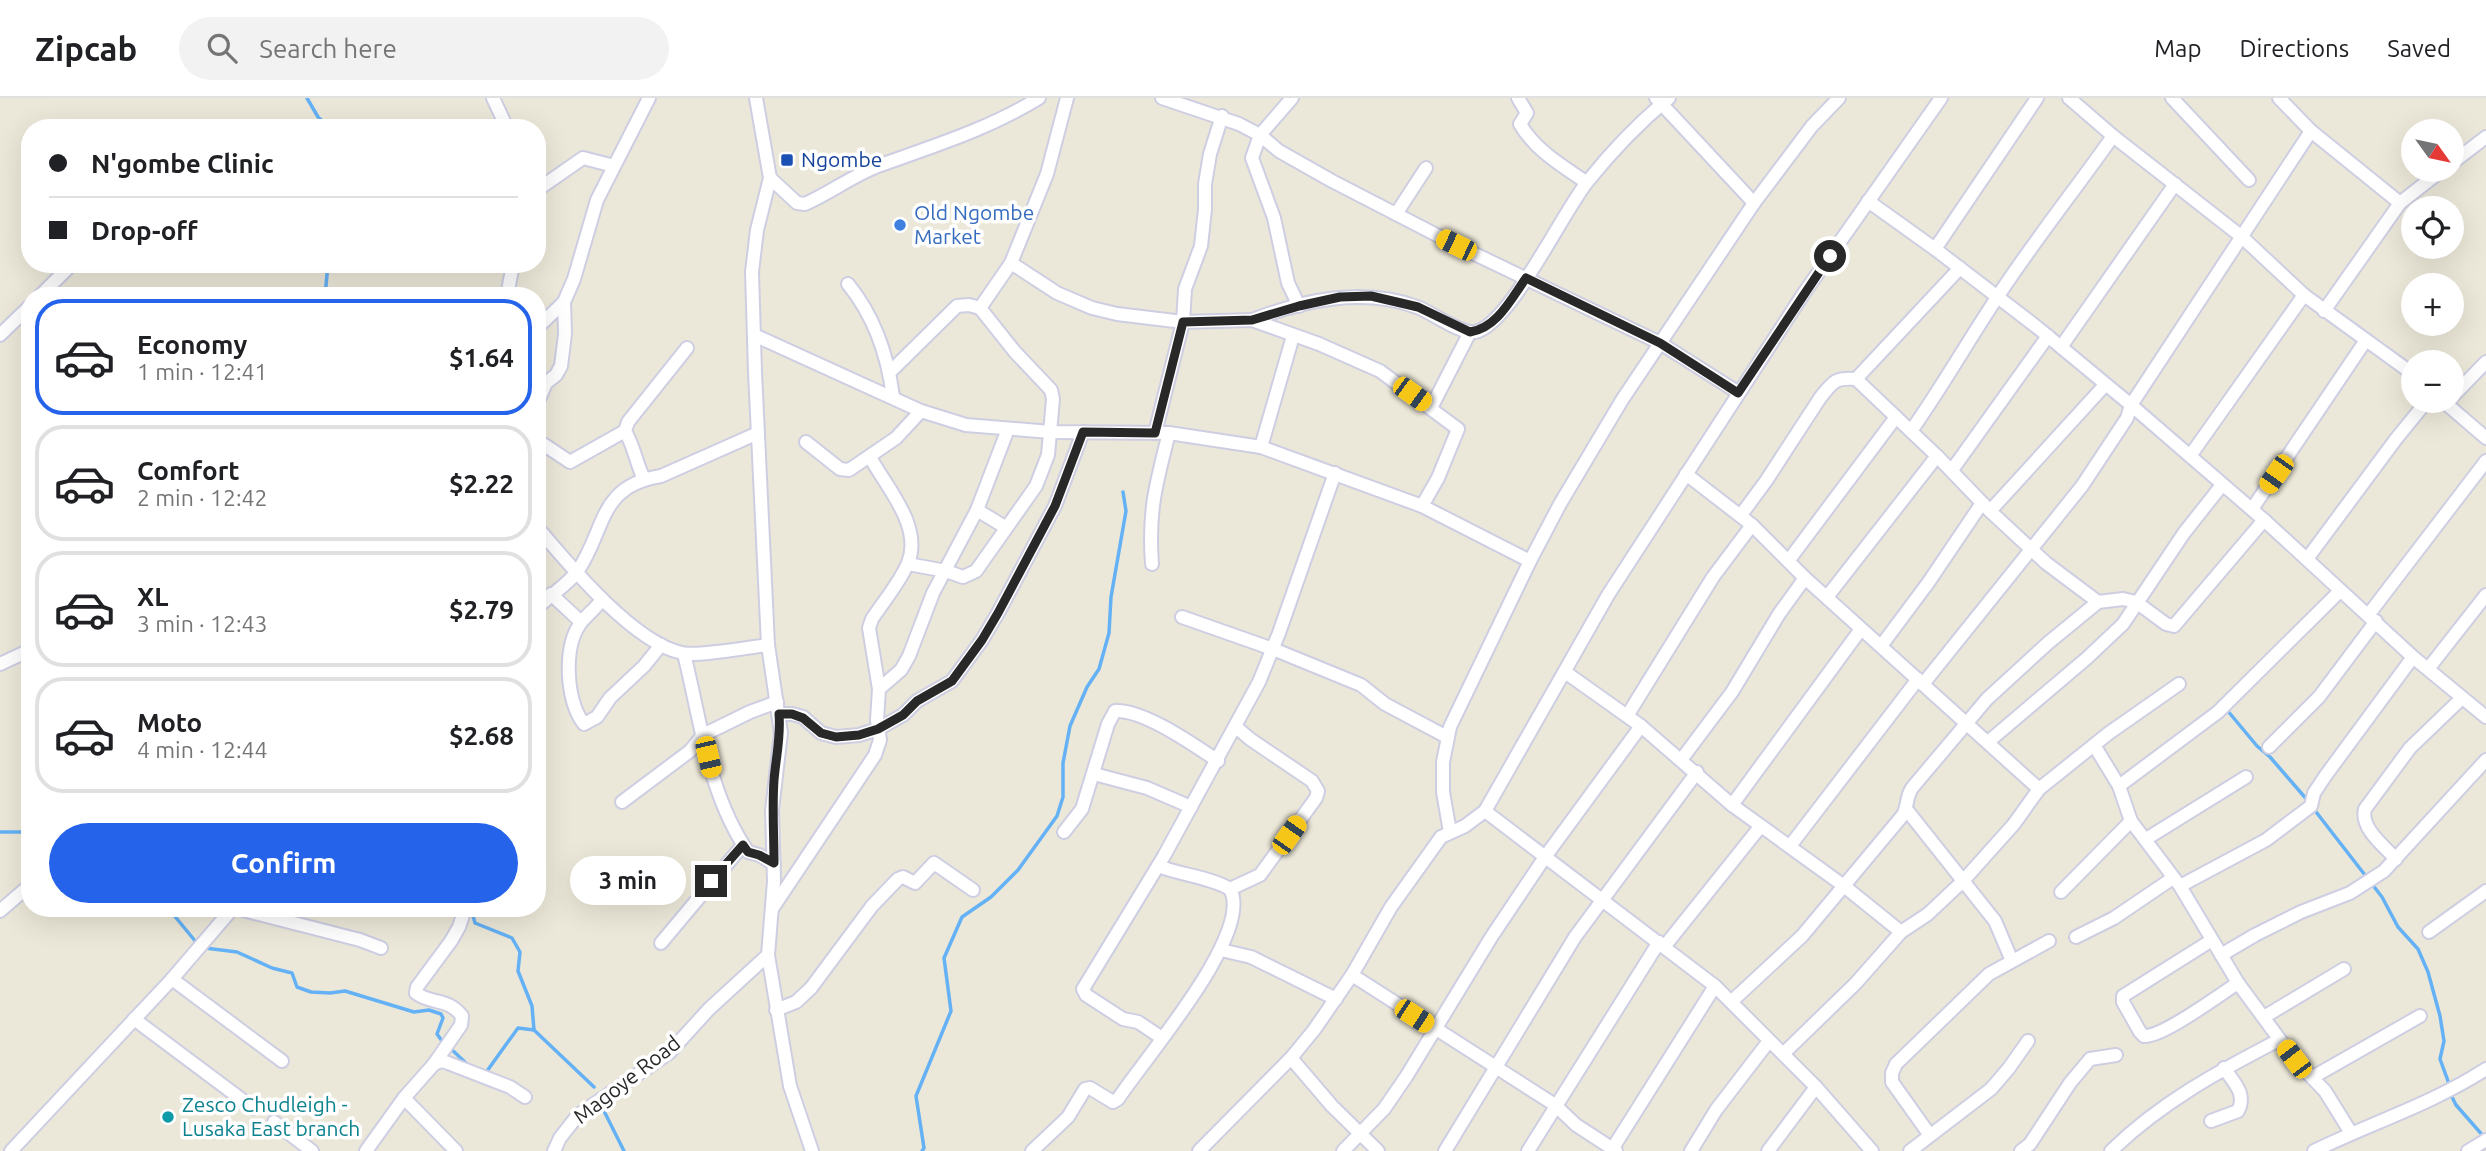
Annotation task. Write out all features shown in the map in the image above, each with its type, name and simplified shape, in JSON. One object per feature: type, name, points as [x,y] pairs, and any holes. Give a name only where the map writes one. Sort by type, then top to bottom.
[{"type":"street","points":[[493,98],[503,119]]},
{"type":"street","points":[[546,319],[564,302],[574,279],[597,200],[649,98]]},
{"type":"street","points":[[770,178],[797,202],[805,204],[876,167],[965,136],[1039,98]]},
{"type":"street","points":[[980,308],[1011,263],[1047,174],[1068,98]]},
{"type":"street","points":[[1162,98],[1222,116],[1260,135],[1279,151],[1396,214],[1660,343],[1738,393]]},
{"type":"street","points":[[1292,98],[1260,135],[1252,158],[1277,228],[1289,283],[1299,306]]},
{"type":"street","points":[[1518,98],[1527,113],[1520,124],[1539,149],[1586,182]]},
{"type":"street","points":[[1199,1151],[1291,1059],[1336,999],[1391,906],[1441,837],[1465,826],[1485,811],[1608,595],[1738,393],[1941,98]]},
{"type":"street","points":[[1936,249],[2037,98]]},
{"type":"street","points":[[2069,98],[2242,237],[2304,295],[2401,365]]},
{"type":"street","points":[[2172,98],[2249,180]]},
{"type":"street","points":[[2279,98],[2311,131],[2400,204]]},
{"type":"street","points":[[761,99],[770,178],[757,230],[752,272],[768,645],[778,708],[780,745],[774,776],[772,810],[774,863],[768,955],[790,1086],[812,1151]]},
{"type":"street","points":[[1011,263],[1057,293],[1092,308],[1117,314],[1183,322],[1252,320],[1340,297],[1371,296],[1418,307],[1470,332],[1486,328],[1526,278],[1586,182],[1662,100],[1754,203]]},
{"type":"street","points":[[1450,832],[1443,792],[1443,762],[1447,737],[1530,561],[1592,447],[1660,343],[1779,168],[1834,100]]},
{"type":"street","points":[[1155,433],[1183,322],[1185,289],[1201,246],[1205,184],[1210,155],[1222,116]]},
{"type":"street","points":[[1790,846],[1920,681],[2032,550],[2082,486],[2127,418],[2131,405],[2311,131]]},
{"type":"street","points":[[1911,431],[1997,297],[2113,136]]},
{"type":"street","points":[[2464,154],[2486,137]]},
{"type":"street","points":[[546,184],[583,158],[614,166]]},
{"type":"street","points":[[1396,214],[1426,168]]},
{"type":"street","points":[[2324,311],[2400,204],[2427,182]]},
{"type":"street","points":[[2061,347],[2175,184]]},
{"type":"street","points":[[1868,201],[1961,268],[2131,405],[2252,509],[2413,657],[2486,717]]},
{"type":"street","points":[[1856,379],[1961,268]]},
{"type":"street","points":[[49,287],[63,273]]},
{"type":"street","points":[[848,284],[870,316],[890,372],[893,397]]},
{"type":"street","points":[[2190,456],[2304,295]]},
{"type":"street","points":[[546,383],[556,375],[561,366],[565,334],[564,302]]},
{"type":"street","points":[[890,372],[957,306],[969,305],[980,308],[1015,352],[1051,390],[1053,399],[1048,455],[1036,486],[976,571],[963,578],[946,571],[908,564]]},
{"type":"street","points":[[0,335],[21,315]]},
{"type":"street","points":[[1252,320],[1380,371],[1457,427],[1458,433],[1422,506]]},
{"type":"street","points":[[1431,408],[1470,332]]},
{"type":"street","points":[[754,335],[921,411],[966,425],[1051,432],[1169,433],[1261,447],[1422,506],[1530,561]]},
{"type":"street","points":[[1261,447],[1293,336]]},
{"type":"street","points":[[1952,470],[2048,336]]},
{"type":"street","points":[[2252,509],[2366,340]]},
{"type":"street","points":[[546,446],[570,461],[577,460],[594,447],[625,431],[628,422],[687,348]]},
{"type":"street","points":[[2464,383],[2486,362]]},
{"type":"street","points":[[1741,515],[1829,386],[1842,377],[1856,379],[2032,550],[2098,602]]},
{"type":"street","points":[[1881,646],[1986,507],[2105,385]]},
{"type":"street","points":[[806,442],[845,471],[849,470],[896,438],[921,411]]},
{"type":"street","points":[[2307,559],[2417,413]]},
{"type":"street","points":[[2461,413],[2486,437]]},
{"type":"street","points":[[1789,559],[1896,417]]},
{"type":"street","points":[[878,689],[901,670],[909,656],[933,593],[977,510],[1008,429]]},
{"type":"street","points":[[625,431],[631,440],[635,460],[644,479]]},
{"type":"street","points":[[622,802],[690,751],[703,735],[750,712],[778,708],[803,718],[821,733],[836,737],[859,735],[878,729],[903,715],[917,701],[952,681],[998,613],[1055,506],[1083,432]]},
{"type":"street","points":[[546,599],[576,573],[596,529],[613,501],[631,485],[661,476],[758,433]]},
{"type":"street","points":[[1152,564],[1150,531],[1153,494],[1169,433]]},
{"type":"street","points":[[1827,597],[1937,456]]},
{"type":"street","points":[[772,909],[875,755],[880,740],[878,689],[869,628],[872,619],[908,564],[912,539],[909,527],[870,457]]},
{"type":"street","points":[[2269,747],[2319,696],[2486,461]]},
{"type":"street","points":[[1162,1038],[1138,1022],[1123,1019],[1086,995],[1083,989],[1158,866],[1259,682],[1335,473]]},
{"type":"street","points":[[1686,474],[1741,515],[1789,559],[1805,578],[2039,789]]},
{"type":"street","points":[[1989,742],[2123,624],[2136,601],[2222,485]]},
{"type":"street","points":[[977,510],[1005,527]]},
{"type":"street","points":[[1731,1002],[1802,936],[1906,810],[1907,795],[1966,722],[2011,677],[2098,602],[2123,599],[2136,601],[2166,625],[2174,626],[2264,520]]},
{"type":"street","points":[[1627,716],[1713,577],[1752,525]]},
{"type":"street","points":[[546,538],[602,599],[661,645],[684,654],[768,645]]},
{"type":"street","points":[[1681,760],[1732,692],[1779,614],[1805,578]]},
{"type":"street","points":[[2119,786],[2218,712],[2340,591]]},
{"type":"street","points":[[551,594],[581,622]]},
{"type":"street","points":[[2428,669],[2486,595]]},
{"type":"street","points":[[602,599],[594,611],[581,622],[570,650],[571,703],[584,724],[597,717],[610,698],[644,666],[661,645]]},
{"type":"street","points":[[1182,617],[1273,649],[1361,685],[1385,704],[1447,737]]},
{"type":"street","points":[[1732,805],[1861,629]]},
{"type":"street","points":[[0,664],[21,654]]},
{"type":"street","points":[[684,654],[712,778],[729,822],[748,852],[774,863]]},
{"type":"street","points":[[2076,937],[2176,882],[2266,840],[2311,806],[2314,793],[2326,775],[2413,657]]},
{"type":"street","points":[[1565,672],[1641,726],[1732,805],[1844,886],[1901,932]]},
{"type":"street","points":[[1783,1054],[1847,993],[1901,932],[1928,914],[1963,881],[2014,824],[2039,789],[2179,684]]},
{"type":"street","points":[[2396,859],[2365,824],[2365,809],[2410,748],[2462,698]]},
{"type":"street","points":[[1065,832],[1082,809],[1108,724],[1112,714],[1118,710],[1168,729],[1217,761]]},
{"type":"street","points":[[1343,1151],[1384,1109],[1492,936],[1545,857],[1641,726]]},
{"type":"street","points":[[1230,889],[1260,875],[1318,791],[1312,781],[1236,727]]},
{"type":"street","points":[[2094,746],[2119,786],[2131,821],[2176,882],[2238,983],[2294,1059],[2325,1091],[2351,1133]]},
{"type":"street","points":[[2221,955],[2301,912],[2350,893],[2385,871],[2486,760]]},
{"type":"street","points":[[1445,1151],[1575,937],[1697,772]]},
{"type":"street","points":[[1094,774],[1147,788],[1191,807]]},
{"type":"street","points":[[2146,839],[2246,777]]},
{"type":"street","points":[[1906,810],[1995,921],[2012,961]]},
{"type":"street","points":[[1485,811],[1715,986],[1816,1087],[1872,1151]]},
{"type":"street","points":[[2061,892],[2131,821]]},
{"type":"street","points":[[1528,1151],[1555,1105],[1661,945],[1760,827]]},
{"type":"street","points":[[661,943],[743,845]]},
{"type":"street","points":[[776,1010],[796,1002],[811,988],[872,906],[898,879],[903,877],[915,883],[933,863],[973,890]]},
{"type":"street","points":[[1032,1151],[1068,1117],[1085,1088],[1090,1088],[1115,1102],[1195,993],[1220,950],[1235,902],[1230,889],[1216,882],[1158,866]]},
{"type":"street","points":[[2429,932],[2486,891]]},
{"type":"street","points":[[0,911],[21,893]]},
{"type":"street","points":[[11,1151],[172,979],[226,917]]},
{"type":"street","points":[[269,917],[381,948]]},
{"type":"street","points":[[366,1151],[461,1025],[461,1016],[454,1006],[422,998],[416,993],[459,927],[462,917]]},
{"type":"street","points":[[2212,940],[2123,996],[2123,1002],[2140,1032],[2144,1036],[2150,1036],[2238,983]]},
{"type":"street","points":[[1929,1134],[1892,1082],[1896,1064],[1989,974],[2049,941]]},
{"type":"street","points":[[1220,950],[1251,957],[1336,999]]},
{"type":"street","name":"Magoye Road","points":[[554,1151],[560,1138],[578,1115],[669,1053],[709,1009],[768,955]]},
{"type":"street","points":[[2264,1017],[2344,969]]},
{"type":"street","points":[[1352,975],[1555,1105],[1576,1125],[1613,1150],[1715,986]]},
{"type":"street","points":[[172,979],[282,1061]]},
{"type":"street","points":[[2313,1077],[2420,1016]]},
{"type":"street","points":[[134,1019],[253,1108]]},
{"type":"street","points":[[2112,1151],[2160,1110],[2224,1068],[2279,1040]]},
{"type":"street","points":[[1690,1151],[1716,1110],[1769,1041]]},
{"type":"street","points":[[1910,1151],[1991,1089],[2028,1041]]},
{"type":"street","points":[[2021,1151],[2030,1144],[2070,1083],[2090,1059],[2116,1055]]},
{"type":"street","points":[[1291,1059],[1332,1106],[1378,1151]]},
{"type":"street","points":[[434,1064],[442,1061],[448,1063],[510,1087],[524,1097]]},
{"type":"street","points":[[2211,1121],[2238,1111],[2242,1103],[2243,1096],[2224,1068]]},
{"type":"street","points":[[2314,1151],[2418,1106],[2486,1069]]},
{"type":"street","points":[[1768,1151],[1816,1087]]},
{"type":"street","points":[[404,1098],[456,1151]]},
{"type":"street","points":[[274,1122],[312,1151]]},
{"type":"street","points":[[2468,1151],[2486,1140]]},
{"type":"waterway","points":[[307,98],[320,119]]},
{"type":"waterway","points":[[326,287],[327,273]]},
{"type":"waterway","points":[[922,1151],[924,1148],[916,1096],[951,1011],[944,958],[962,917],[991,897],[1018,870],[1057,816],[1063,797],[1063,763],[1070,726],[1087,687],[1099,669],[1109,633],[1111,597],[1126,511],[1123,492]]},
{"type":"waterway","points":[[2227,710],[2309,802]]},
{"type":"waterway","points":[[2313,808],[2382,897],[2398,927],[2418,949],[2428,972],[2440,1016],[2444,1041],[2440,1059],[2449,1091],[2456,1105],[2485,1138]]},
{"type":"waterway","points":[[0,832],[21,832]]},
{"type":"waterway","points":[[175,917],[196,942]]},
{"type":"waterway","points":[[473,917],[475,923],[512,938],[520,952],[518,971],[532,1006],[534,1030],[594,1087]]},
{"type":"waterway","points":[[205,948],[237,952],[272,968],[292,973],[297,987],[311,992],[345,991],[414,1012],[429,1010],[441,1014],[443,1018],[437,1034],[442,1041]]},
{"type":"waterway","points":[[481,1071],[487,1071],[518,1028],[534,1030]]},
{"type":"waterway","points":[[449,1047],[468,1065]]},
{"type":"waterway","points":[[601,1105],[624,1151]]},
{"type":"place","name":"Ngombe","points":[[787,160]]},
{"type":"place","name":"Old Ngombe Market","points":[[900,225]]},
{"type":"place","name":"Zesco Chudleigh - Lusaka East branch","points":[[168,1117]]},
{"type":"route","points":[[711,881],[743,845],[748,852],[774,863],[772,810],[781,733],[779,714],[792,714],[803,718],[821,733],[836,737],[859,735],[878,729],[903,715],[917,701],[952,681],[998,613],[1055,506],[1083,432],[1155,433],[1183,322],[1252,320],[1273,312],[1340,297],[1371,296],[1418,307],[1463,330],[1478,331],[1486,328],[1504,309],[1526,278],[1660,343],[1738,393],[1830,256]]}]
